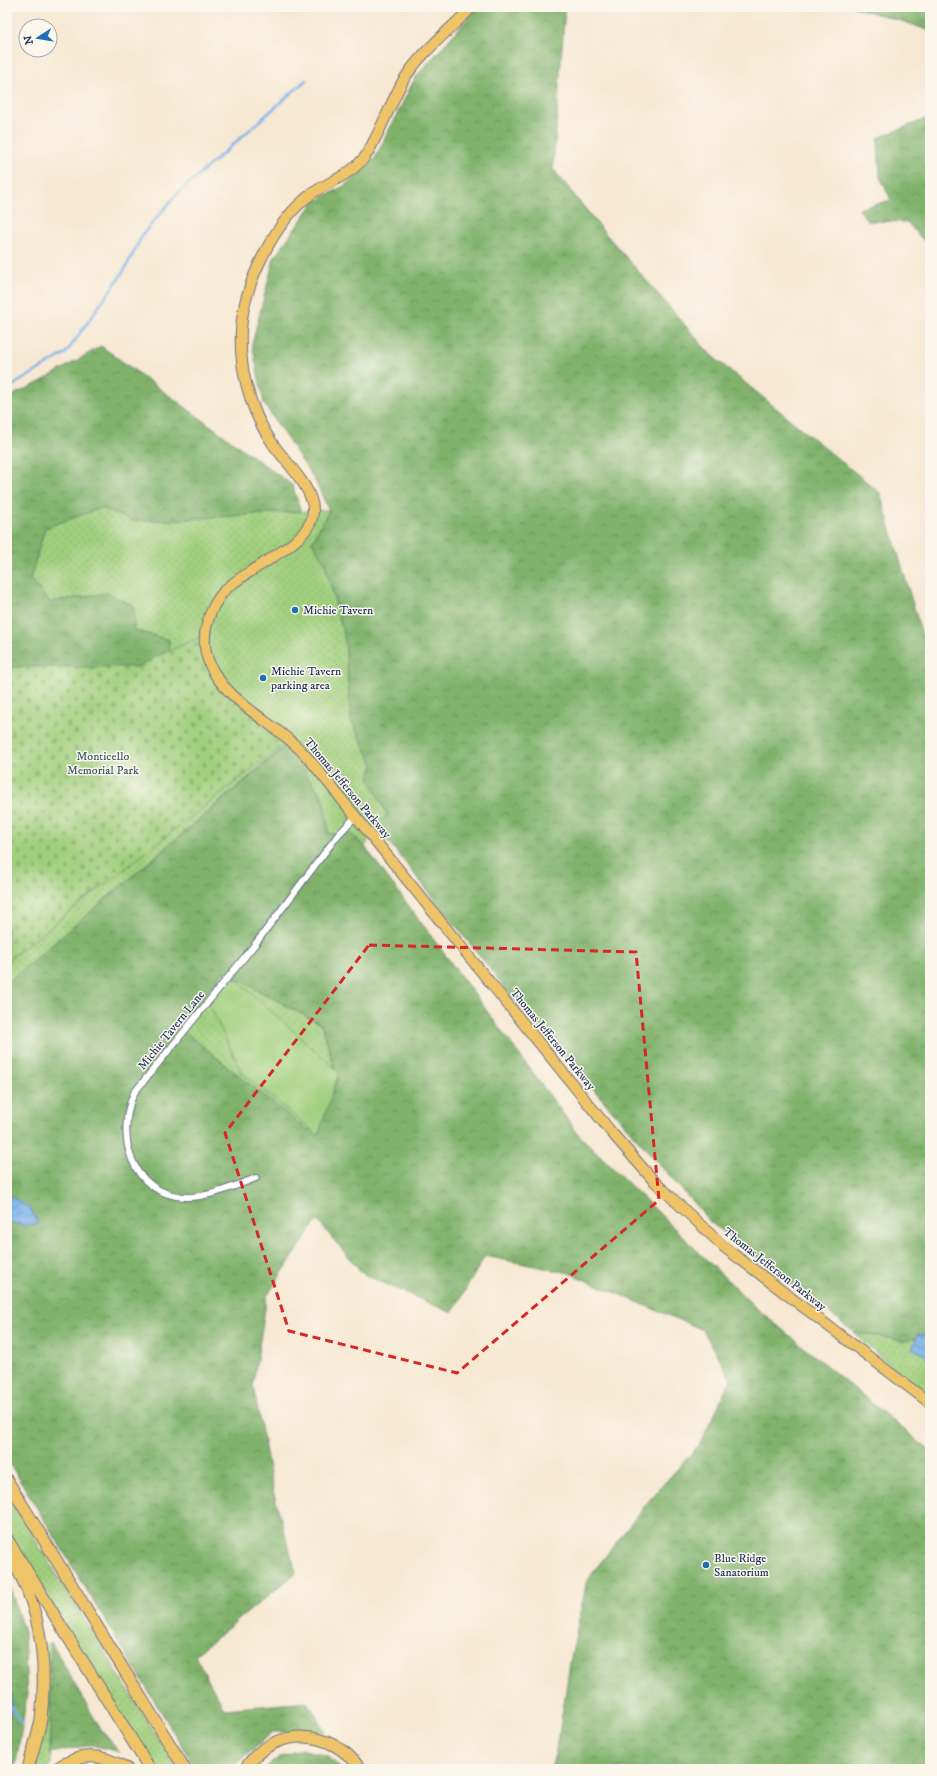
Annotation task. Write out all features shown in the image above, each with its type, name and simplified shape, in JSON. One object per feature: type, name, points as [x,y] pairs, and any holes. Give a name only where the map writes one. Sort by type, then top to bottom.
[{"type":"highway","points":[[7,1480],[185,1769]]},
{"type":"highway","points":[[7,1539],[150,1769]]},
{"type":"highway","points":[[7,1551],[22,1578],[30,1597],[42,1650],[43,1694],[40,1720],[28,1769]]},
{"type":"highway","points":[[245,1769],[258,1754],[270,1745],[291,1738],[306,1737],[324,1740],[334,1744],[348,1755],[360,1769]]},
{"type":"highway","points":[[56,1769],[74,1758],[93,1756],[111,1760],[127,1769]]},
{"type":"main road","name":"Thomas Jefferson Parkway","points":[[472,7],[412,68],[400,87],[363,159],[346,174],[319,188],[296,206],[284,222],[264,255],[248,293],[242,314],[241,353],[247,389],[254,408],[272,443],[309,493],[313,513],[308,528],[301,536],[292,544],[245,573],[225,590],[218,599],[212,609],[205,628],[204,640],[206,654],[213,672],[230,694],[302,751],[612,1133],[654,1180],[729,1251],[930,1403]]},
{"type":"street","name":"Michie Tavern Lane","points":[[256,1178],[201,1196],[184,1197],[161,1190],[146,1180],[139,1171],[128,1151],[125,1126],[130,1103],[134,1092],[256,943],[338,835],[356,816]]},
{"type":"highlighted area","points":[[369,945],[636,952],[659,1200],[457,1373],[289,1331],[225,1133]]},
{"type":"green space","points":[[478,7],[565,7],[553,169],[605,233],[711,355],[880,493],[923,638],[930,640],[930,1333],[905,1341],[854,1332],[710,1222],[515,1000],[375,825],[387,815],[369,778],[373,764],[351,720],[345,640],[325,563],[312,542],[329,510],[314,479],[264,404],[252,344],[274,258],[314,202],[344,186],[374,160],[415,78]]},
{"type":"green space","points":[[853,7],[930,7],[930,31],[902,21]]},
{"type":"green space","points":[[930,117],[930,248],[907,222],[867,221],[859,209],[891,200],[880,177],[878,138]]},
{"type":"green space","points":[[101,346],[292,485],[301,511],[177,520],[133,521],[101,508],[45,528],[30,579],[50,602],[107,593],[134,606],[134,630],[169,640],[169,651],[133,673],[7,734],[7,398],[42,381]]},
{"type":"green space","points":[[101,507],[133,521],[329,510],[312,542],[325,563],[345,640],[351,720],[373,764],[370,778],[387,815],[375,825],[365,847],[350,833],[329,834],[323,797],[285,746],[7,983],[7,734],[169,640],[134,630],[107,593],[50,602],[30,579],[45,528]]},
{"type":"green space","name":"Monticello Memorial Park","points":[[204,635],[212,671],[289,740],[7,961],[7,667],[139,667],[154,658]]},
{"type":"green space","points":[[286,746],[323,797],[329,834],[350,833],[365,847],[579,1135],[755,1307],[930,1451],[930,1769],[551,1769],[558,1742],[570,1663],[587,1580],[651,1498],[700,1444],[731,1379],[703,1330],[569,1273],[485,1256],[452,1313],[363,1274],[317,1220],[267,1296],[253,1385],[274,1494],[296,1573],[195,1655],[224,1709],[308,1702],[326,1732],[273,1732],[230,1769],[196,1769],[7,1459],[7,983]],"holes":[[[223,971],[322,1025],[338,1079],[308,1131],[179,1027]]]},
{"type":"green space","points":[[223,971],[322,1025],[338,1079],[308,1132],[179,1027]]},
{"type":"green space","points":[[231,975],[339,1072],[318,1135],[242,1073],[208,1002]]},
{"type":"green space","points":[[854,1332],[905,1341],[930,1333],[930,1404]]},
{"type":"green space","points":[[7,1494],[177,1769],[154,1769],[24,1560],[7,1532]]},
{"type":"green space","points":[[7,1578],[24,1632],[27,1695],[15,1769],[7,1769],[7,1723],[10,1718],[12,1703],[7,1633]]},
{"type":"green space","points":[[51,1642],[51,1764],[46,1769],[33,1769],[45,1647]]},
{"type":"green space","points":[[51,1642],[101,1730],[120,1752],[92,1745],[50,1753]]},
{"type":"green space","points":[[301,1749],[328,1756],[341,1769],[263,1769],[280,1757]]},
{"type":"water","points":[[7,1194],[31,1209],[38,1224],[23,1225],[7,1222]]},
{"type":"water","points":[[918,1334],[930,1336],[930,1358],[912,1348]]},
{"type":"water","points":[[7,1633],[12,1703],[10,1718],[7,1723]]},
{"type":"waterway","points":[[7,389],[66,353],[124,271],[143,234],[177,194],[306,80]]},
{"type":"waterway","points":[[9,1705],[23,1724]]},
{"type":"place","name":"Michie Tavern","points":[[295,610]]},
{"type":"place","name":"Michie Tavern parking area","points":[[263,678]]},
{"type":"place","name":"Blue Ridge Sanatorium","points":[[706,1565]]}]
